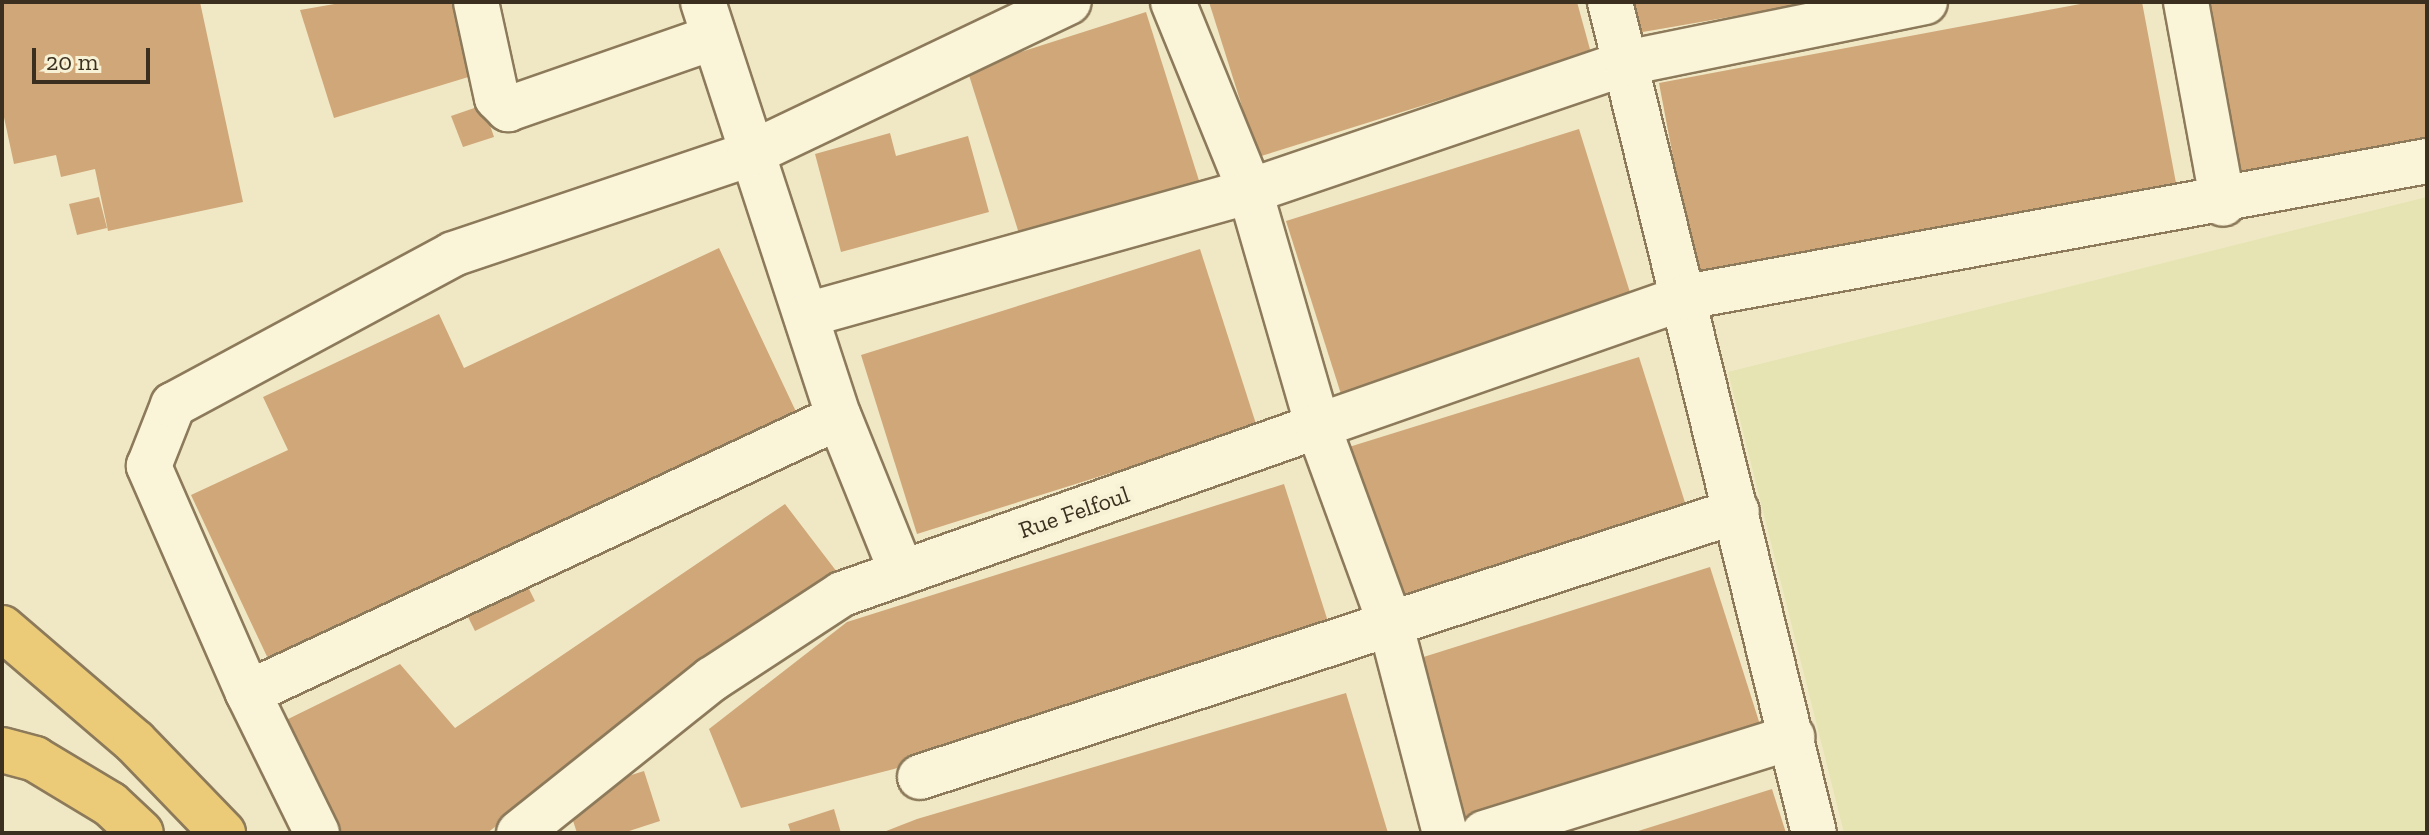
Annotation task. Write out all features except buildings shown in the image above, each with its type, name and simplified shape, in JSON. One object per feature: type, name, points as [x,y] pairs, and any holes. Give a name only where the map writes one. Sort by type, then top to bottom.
[{"type":"highway","points":[[2,628],[135,742],[223,833]]},
{"type":"highway","points":[[2,750],[73,781],[141,833]]},
{"type":"street","points":[[476,2],[497,98],[508,109],[708,20],[750,154],[810,314],[839,417],[902,573]]},
{"type":"street","points":[[317,833],[248,693],[149,466],[173,405],[453,254],[750,154],[1069,2]]},
{"type":"street","points":[[1173,2],[1250,191],[1318,426],[1391,626],[1445,833]]},
{"type":"street","points":[[1610,2],[1686,297],[1814,833]]},
{"type":"street","points":[[810,314],[1250,191],[1626,63],[1925,2]]},
{"type":"street","points":[[2186,2],[2223,204]]},
{"type":"street","name":"Rue Felfoul","points":[[519,833],[712,679],[842,594],[1318,426],[1686,297],[2223,204],[2427,161]]},
{"type":"street","points":[[248,693],[839,417]]},
{"type":"street","points":[[920,777],[1737,511]]},
{"type":"street","points":[[1484,833],[1792,737]]},
{"type":"shaded area","points":[[2427,197],[2427,833],[1844,833],[1728,372]]}]
